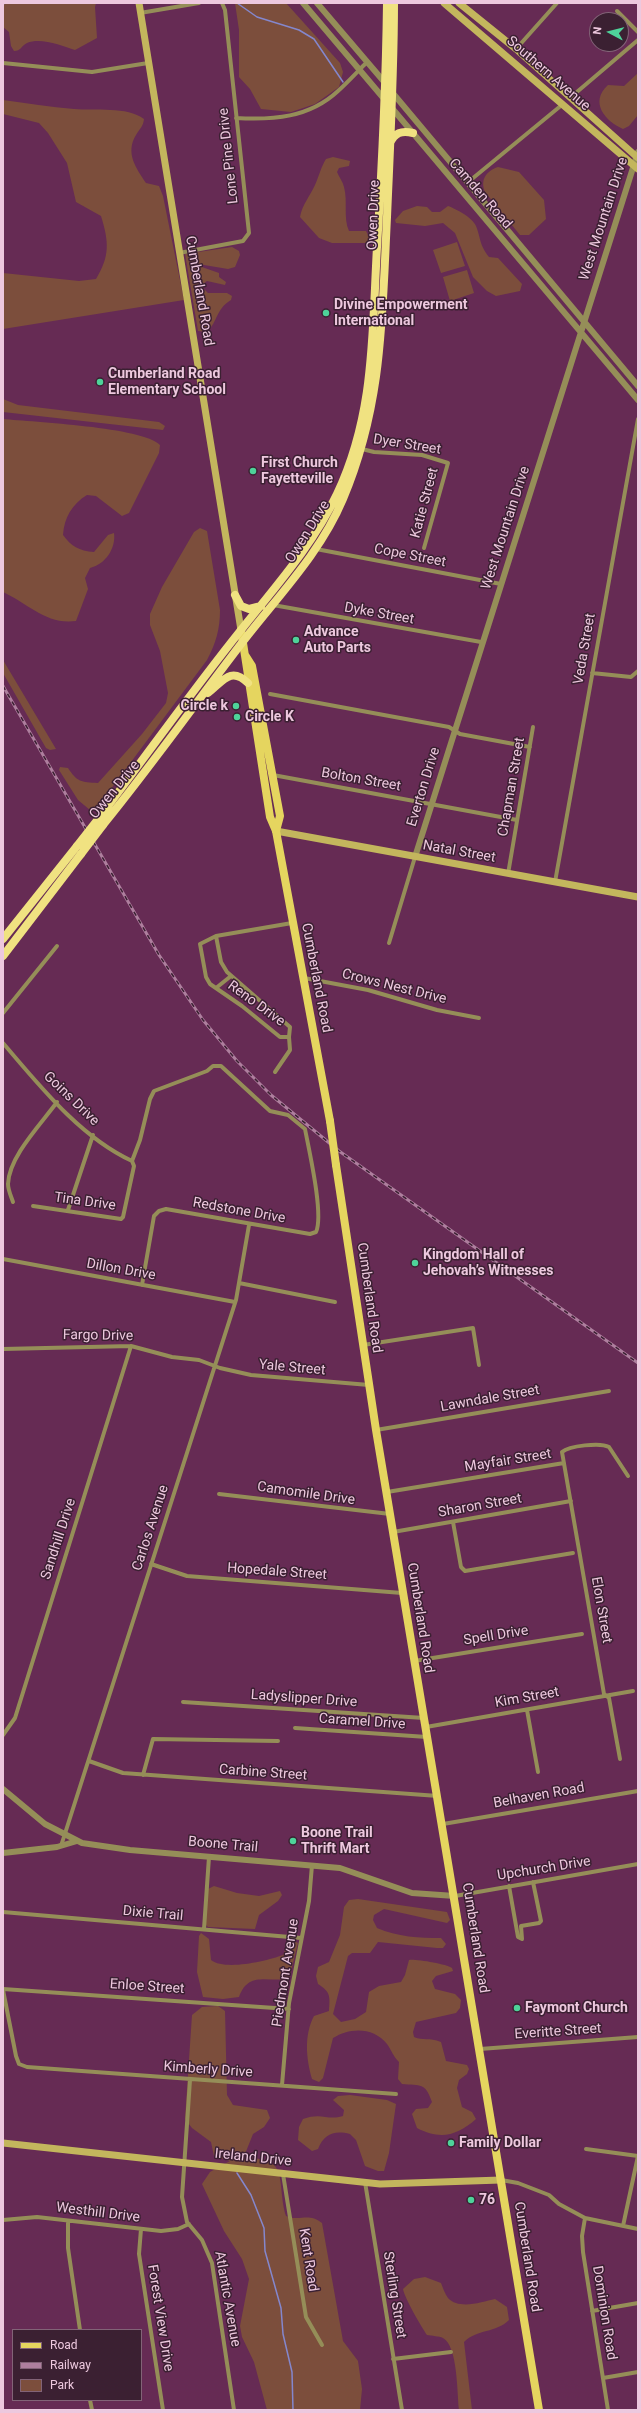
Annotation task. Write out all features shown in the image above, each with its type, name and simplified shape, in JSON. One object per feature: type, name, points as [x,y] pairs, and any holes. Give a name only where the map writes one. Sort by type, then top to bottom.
[{"type":"highway","name":"Owen Drive","points":[[3,956],[81,854],[101,821],[241,630],[306,546],[338,491],[361,428],[369,386],[387,3]]},
{"type":"highway","name":"Owen Drive","points":[[3,939],[77,846],[149,769],[198,701],[316,549],[342,501],[362,449],[375,395],[381,342],[390,144],[394,3]]},
{"type":"highway","points":[[390,144],[394,136],[399,132],[413,133]]},
{"type":"highway","points":[[375,283],[379,286],[377,337],[381,342]]},
{"type":"highway","points":[[372,342],[377,347],[375,395]]},
{"type":"highway","points":[[235,595],[241,606],[249,609],[261,606]]},
{"type":"highway","points":[[198,701],[233,674],[241,676],[248,683]]},
{"type":"main road","name":"Cumberland Road","points":[[139,3],[243,642],[248,683],[270,818],[276,831],[330,1121],[369,1385],[402,1592],[443,1824],[539,2410]]},
{"type":"main road","name":"Southern Avenue","points":[[444,3],[636,167]]},
{"type":"main road","name":"Southern Avenue","points":[[459,3],[516,49],[637,156]]},
{"type":"main road","name":"Cumberland Road","points":[[245,655],[252,666],[280,816],[276,831]]},
{"type":"main road","name":"Natal Street","points":[[276,831],[638,897]]},
{"type":"main road","name":"Ireland Drive","points":[[3,2143],[380,2184],[501,2180]]},
{"type":"street","points":[[140,13],[199,3]]},
{"type":"street","name":"Lone Pine Drive","points":[[179,253],[240,242],[248,236],[225,10],[222,3]]},
{"type":"street","name":"Camden Road","points":[[303,3],[638,400]]},
{"type":"street","name":"Camden Road","points":[[317,3],[638,386]]},
{"type":"street","points":[[516,49],[557,3]]},
{"type":"street","points":[[617,11],[638,32]]},
{"type":"street","points":[[571,97],[638,40]]},
{"type":"street","points":[[236,118],[280,118],[307,111],[338,92],[367,62]]},
{"type":"street","points":[[3,63],[92,72],[148,64]]},
{"type":"street","points":[[467,183],[563,104]]},
{"type":"street","name":"West Mountain Drive","points":[[454,731],[481,642],[636,167],[637,156]]},
{"type":"street","name":"Veda Street","points":[[555,882],[638,420]]},
{"type":"street","name":"Dyer Street","points":[[362,449],[374,452],[422,455],[448,463]]},
{"type":"street","name":"Katie Street","points":[[424,548],[448,463]]},
{"type":"street","name":"Cope Street","points":[[316,549],[501,584]]},
{"type":"street","name":"Dyke Street","points":[[273,606],[481,642]]},
{"type":"street","points":[[592,673],[631,677],[638,671]]},
{"type":"street","points":[[270,694],[449,727],[460,734],[530,747]]},
{"type":"street","name":"Chapman Street","points":[[508,874],[533,727]]},
{"type":"street","name":"Everton Drive","points":[[389,942],[454,731]]},
{"type":"street","name":"Bolton Street","points":[[272,775],[517,820]]},
{"type":"street","name":"Reno Drive","points":[[216,936],[221,962],[231,976],[290,1027],[289,1038],[280,1037],[242,1006],[216,988],[206,977],[200,944],[216,936],[292,923]]},
{"type":"street","points":[[3,1013],[57,946]]},
{"type":"street","points":[[216,988],[231,976]]},
{"type":"street","name":"Crows Nest Drive","points":[[303,978],[368,990],[437,1010],[479,1018]]},
{"type":"street","points":[[275,1072],[290,1050],[289,1038]]},
{"type":"street","name":"Goins Drive","points":[[3,1043],[57,1102],[93,1135],[132,1160]]},
{"type":"street","name":"Redstone Drive","points":[[132,1160],[140,1140],[150,1099],[154,1091],[207,1071],[213,1066],[221,1066],[226,1069],[241,1086],[270,1111],[288,1115],[305,1129],[318,1212],[319,1226],[316,1232],[310,1234],[249,1225],[166,1209],[159,1211],[154,1216],[142,1285]]},
{"type":"street","points":[[13,1202],[8,1183],[11,1172],[25,1142],[57,1102]]},
{"type":"street","points":[[68,1210],[93,1135]]},
{"type":"street","name":"Tina Drive","points":[[33,1206],[121,1218],[123,1217],[134,1166],[132,1160]]},
{"type":"street","name":"Carlos Avenue","points":[[61,1846],[235,1302],[249,1225]]},
{"type":"street","name":"Dillon Drive","points":[[3,1259],[235,1302]]},
{"type":"street","points":[[239,1283],[335,1302]]},
{"type":"street","points":[[363,1345],[473,1328],[479,1365]]},
{"type":"street","name":"Fargo Drive","points":[[3,1349],[131,1346],[161,1355],[192,1358],[214,1365]]},
{"type":"street","name":"Sandhill Drive","points":[[3,1735],[15,1718],[131,1346]]},
{"type":"street","name":"Yale Street","points":[[214,1365],[251,1375],[369,1385]]},
{"type":"street","name":"Lawndale Street","points":[[376,1430],[609,1391]]},
{"type":"street","name":"Mayfair Street","points":[[386,1492],[564,1463],[562,1452],[564,1450],[601,1444],[609,1447],[628,1476]]},
{"type":"street","name":"Elon Street","points":[[564,1463],[604,1694],[609,1698],[620,1758]]},
{"type":"street","name":"Camomile Drive","points":[[219,1494],[390,1514]]},
{"type":"street","name":"Sharon Street","points":[[393,1532],[571,1501]]},
{"type":"street","points":[[453,1522],[461,1567],[465,1571],[573,1553]]},
{"type":"street","name":"Hopedale Street","points":[[151,1564],[187,1576],[402,1592]]},
{"type":"street","name":"Spell Drive","points":[[414,1661],[582,1634]]},
{"type":"street","name":"Kim Street","points":[[425,1727],[633,1691]]},
{"type":"street","name":"Ladyslipper Drive","points":[[182,1702],[424,1718]]},
{"type":"street","points":[[527,1710],[538,1772]]},
{"type":"street","name":"Caramel Drive","points":[[295,1728],[428,1737]]},
{"type":"street","points":[[143,1775],[154,1739],[278,1741]]},
{"type":"street","name":"Carbine Street","points":[[88,1760],[123,1773],[438,1796]]},
{"type":"street","name":"Boone Trail","points":[[3,1789],[44,1824],[77,1841],[112,1848],[209,1857],[312,1864],[352,1871],[412,1893],[455,1896]]},
{"type":"street","name":"Belhaven Road","points":[[443,1824],[638,1791]]},
{"type":"street","points":[[3,1853],[61,1846],[77,1841]]},
{"type":"street","points":[[204,1929],[209,1857]]},
{"type":"street","name":"Piedmont Avenue","points":[[282,2086],[289,2009],[309,1901],[312,1864]]},
{"type":"street","name":"Upchurch Drive","points":[[455,1896],[638,1864]]},
{"type":"street","points":[[509,1886],[518,1937],[522,1939],[521,1926],[539,1924],[541,1921],[533,1882]]},
{"type":"street","name":"Dixie Trail","points":[[3,1912],[301,1938]]},
{"type":"street","name":"Enloe Street","points":[[3,1989],[289,2009]]},
{"type":"street","name":"Kimberly Drive","points":[[3,1989],[19,2064],[27,2067],[396,2094]]},
{"type":"street","name":"Everitte Street","points":[[480,2049],[638,2037]]},
{"type":"street","name":"Atlantic Avenue","points":[[190,2080],[182,2197],[189,2224],[204,2244],[212,2263],[234,2410]]},
{"type":"street","points":[[586,2149],[638,2156],[623,2226]]},
{"type":"street","name":"Kent Road","points":[[283,2174],[306,2317],[322,2345]]},
{"type":"street","points":[[501,2180],[518,2183],[549,2195],[559,2204],[585,2218],[638,2229]]},
{"type":"street","name":"Sterling Street","points":[[365,2182],[402,2410]]},
{"type":"street","name":"Westhill Drive","points":[[3,2220],[26,2216],[170,2231],[189,2224]]},
{"type":"street","name":"Dominion Road","points":[[585,2218],[582,2243],[608,2410]]},
{"type":"street","points":[[68,2221],[68,2248],[80,2329]]},
{"type":"street","name":"Forest View Drive","points":[[140,2229],[139,2254],[163,2410]]},
{"type":"street","points":[[592,2310],[638,2303]]},
{"type":"street","points":[[393,2359],[451,2352]]},
{"type":"street","points":[[603,2378],[638,2372]]},
{"type":"green space","points":[[3,3],[96,3],[97,38],[75,50],[51,43],[33,41],[14,51],[11,46],[9,32],[3,27]]},
{"type":"green space","points":[[235,3],[286,3],[340,63],[343,72],[339,87],[315,104],[291,112],[261,109],[250,89],[239,77],[239,30]]},
{"type":"green space","points":[[638,73],[638,115],[629,126],[623,129],[616,126],[605,116],[600,104],[600,98],[602,91],[608,85],[624,86]]},
{"type":"green space","points":[[3,100],[74,109],[129,112],[144,119],[142,126],[133,142],[133,160],[146,183],[159,186],[163,196],[184,300],[3,329],[3,273],[79,281],[96,279],[104,263],[107,241],[101,216],[76,202],[67,163],[48,133],[39,123],[3,114]]},
{"type":"green space","points":[[333,157],[350,161],[349,166],[339,168],[337,172],[343,183],[345,192],[347,226],[349,231],[366,231],[370,239],[369,243],[332,243],[319,238],[300,217],[302,208],[315,185],[324,162],[326,159]]},
{"type":"green space","points":[[498,167],[519,172],[544,200],[546,219],[529,235],[520,235],[485,192],[483,184],[485,176],[490,171]]},
{"type":"green space","points":[[417,206],[427,207],[432,212],[440,212],[448,206],[467,217],[476,226],[482,245],[489,257],[498,258],[522,284],[520,291],[496,296],[487,291],[473,277],[455,233],[443,223],[425,226],[396,223],[395,220],[403,211]]},
{"type":"green space","points":[[457,242],[465,266],[441,273],[433,250]]},
{"type":"green space","points":[[232,247],[239,251],[240,255],[235,267],[228,269],[198,264],[199,266],[219,273],[219,277],[226,282],[225,285],[207,281],[202,287],[208,293],[227,293],[232,296],[231,300],[222,307],[211,328],[207,332],[198,331],[185,254]]},
{"type":"green space","points":[[467,270],[474,293],[450,301],[443,277]]},
{"type":"green space","points":[[3,399],[18,405],[159,422],[165,426],[163,430],[3,412]]},
{"type":"green space","points":[[3,419],[86,426],[111,430],[150,439],[160,445],[159,453],[129,513],[122,516],[96,496],[87,495],[73,507],[67,517],[63,535],[72,545],[80,549],[94,552],[108,535],[114,533],[112,550],[109,555],[101,563],[90,568],[85,578],[88,589],[76,621],[56,620],[47,617],[3,592]]},
{"type":"green space","points":[[200,528],[207,531],[220,610],[217,636],[213,648],[207,660],[96,809],[90,810],[78,800],[59,770],[60,767],[68,768],[77,779],[98,783],[142,734],[166,703],[168,693],[160,651],[150,625],[150,614],[162,587],[194,532]]},
{"type":"green space","points":[[3,660],[56,749],[50,750],[46,748],[3,673]]},
{"type":"green space","points":[[214,1886],[237,1893],[259,1896],[280,1891],[282,1895],[278,1901],[259,1915],[255,1929],[208,1927],[205,1924],[208,1889]]},
{"type":"green space","points":[[358,1899],[447,1912],[450,1920],[447,1923],[384,1909],[374,1915],[373,1920],[377,1928],[401,1935],[441,1938],[446,1944],[443,1948],[437,1948],[378,1942],[370,1953],[352,1953],[348,1956],[333,2014],[341,2022],[355,2019],[366,2012],[369,1992],[379,1986],[401,1982],[405,1975],[409,1960],[431,1962],[452,1968],[453,1971],[436,1976],[432,1981],[435,1989],[455,1994],[461,2000],[460,2008],[456,2013],[416,2022],[413,2032],[414,2037],[441,2042],[446,2061],[467,2065],[469,2069],[467,2074],[459,2080],[457,2088],[462,2107],[472,2112],[476,2119],[462,2129],[441,2135],[425,2132],[417,2128],[412,2114],[416,2109],[428,2108],[432,2102],[427,2091],[422,2086],[402,2084],[398,2079],[399,2062],[382,2038],[369,2032],[362,2030],[347,2032],[333,2038],[323,2078],[319,2082],[312,2079],[307,2055],[307,2039],[311,2023],[314,2016],[329,2011],[329,1995],[318,1984],[316,1976],[318,1967],[329,1962],[340,1935],[344,1907],[349,1900]]},
{"type":"green space","points":[[201,1933],[209,1939],[211,1960],[226,1965],[246,1964],[283,1955],[288,1942],[294,1941],[298,1943],[289,1979],[259,1979],[253,1981],[243,1989],[239,1997],[223,1999],[203,1997],[197,1972],[199,1936]]},
{"type":"green space","points":[[218,2006],[225,2011],[227,2095],[233,2105],[267,2110],[270,2118],[264,2127],[253,2134],[243,2159],[269,2161],[275,2166],[279,2173],[281,2182],[283,2204],[286,2216],[291,2218],[312,2218],[322,2223],[343,2341],[358,2361],[362,2389],[360,2410],[267,2410],[254,2362],[242,2337],[240,2326],[249,2279],[242,2259],[224,2231],[202,2184],[210,2172],[230,2161],[214,2156],[211,2142],[192,2128],[185,2119],[192,2015],[202,2007]]},
{"type":"green space","points":[[350,2095],[387,2100],[396,2104],[389,2153],[384,2171],[378,2171],[365,2166],[356,2140],[350,2134],[330,2134],[323,2140],[318,2149],[312,2151],[298,2140],[299,2127],[303,2119],[315,2116],[333,2118],[343,2116],[344,2110],[333,2100],[338,2096]]},
{"type":"green space","points":[[425,2277],[441,2283],[448,2298],[458,2304],[471,2304],[495,2299],[507,2307],[509,2320],[498,2327],[475,2335],[464,2342],[472,2410],[459,2410],[456,2371],[452,2350],[448,2343],[441,2337],[427,2335],[406,2299],[403,2289],[414,2279]]},
{"type":"waterway","points":[[237,3],[257,17],[299,30],[314,39],[343,82]]},
{"type":"waterway","points":[[237,2173],[251,2195],[264,2228],[265,2251],[281,2308],[283,2334],[292,2372],[293,2410]]},
{"type":"railway","points":[[3,686],[159,955],[203,1020],[237,1061],[271,1095],[339,1151],[638,1363]]},
{"type":"place","name":"Divine Empowerment International","points":[[326,313]]},
{"type":"place","name":"Cumberland Road Elementary School","points":[[100,382]]},
{"type":"place","name":"First Church Fayetteville","points":[[253,471]]},
{"type":"place","name":"Advance Auto Parts","points":[[296,640]]},
{"type":"place","name":"Circle k","points":[[236,706]]},
{"type":"place","name":"Circle K","points":[[237,717]]},
{"type":"place","name":"Kingdom Hall of Jehovah’s Witnesses","points":[[415,1263]]},
{"type":"place","name":"Boone Trail Thrift Mart","points":[[293,1841]]},
{"type":"place","name":"Faymont Church","points":[[517,2008]]},
{"type":"place","name":"Family Dollar","points":[[451,2143]]},
{"type":"place","name":"76","points":[[471,2200]]}]
